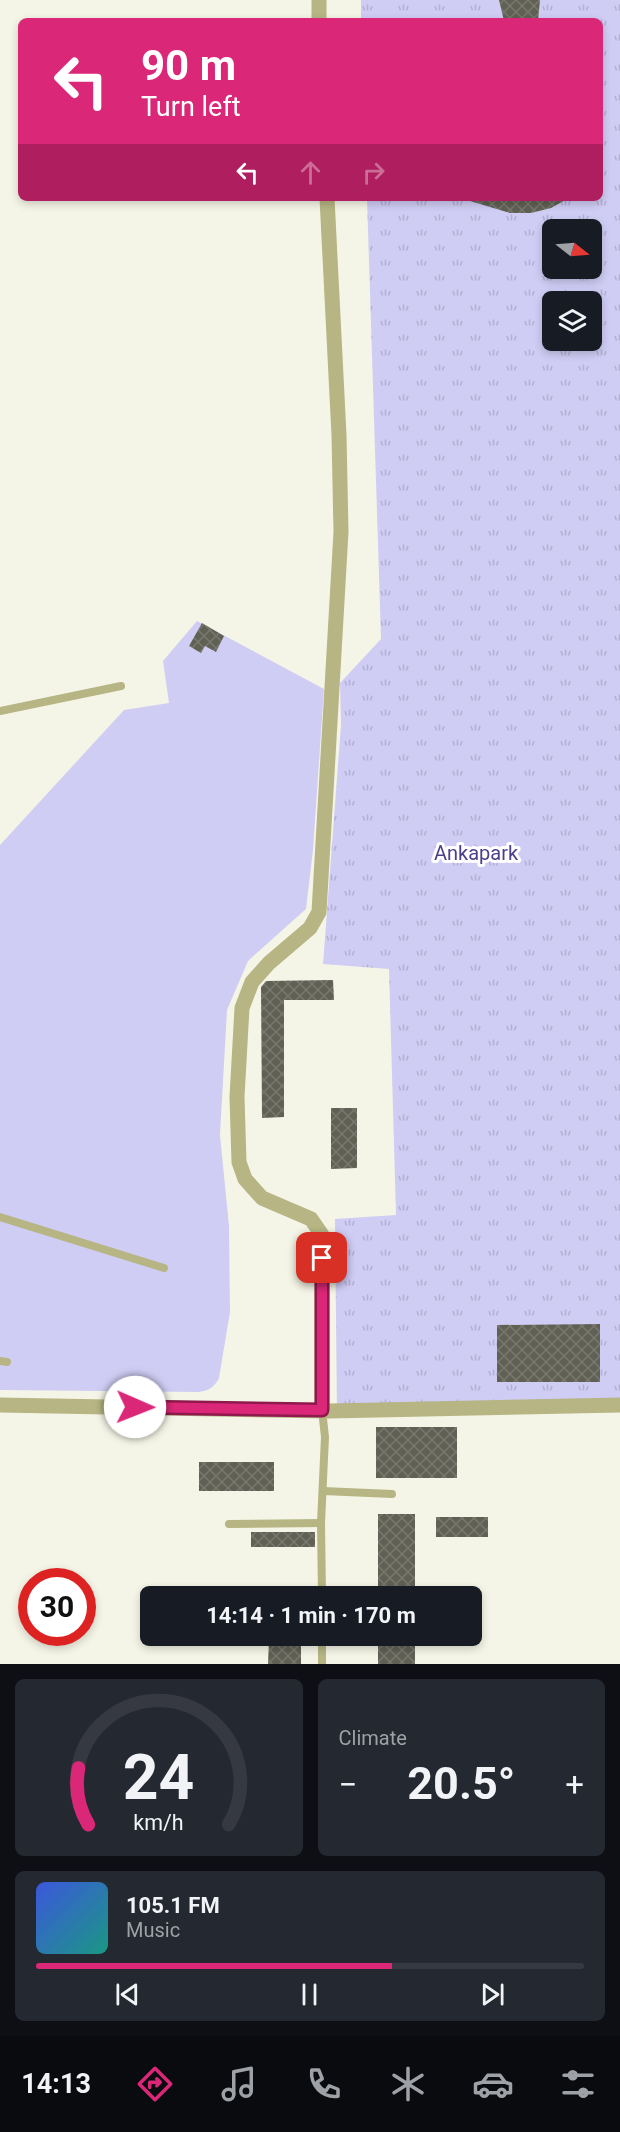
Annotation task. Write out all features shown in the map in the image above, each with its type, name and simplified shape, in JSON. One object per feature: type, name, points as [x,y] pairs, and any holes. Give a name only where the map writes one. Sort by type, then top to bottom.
[{"type":"street","points":[[319,0],[320,18]]},
{"type":"street","points":[[322,1410],[322,1235],[311,1218],[262,1198],[245,1179],[239,1162],[237,1097],[242,1008],[252,982],[269,963],[310,928],[319,912],[340,532],[339,435],[327,201]]},
{"type":"street","points":[[0,1405],[322,1410],[620,1405]]},
{"type":"lane","points":[[0,711],[121,686]]},
{"type":"lane","points":[[0,1217],[164,1268]]},
{"type":"lane","points":[[322,1410],[325,1437],[321,1523],[322,1586]]},
{"type":"lane","points":[[323,1491],[392,1494]]},
{"type":"lane","points":[[229,1524],[321,1523]]},
{"type":"lane","points":[[322,1646],[322,1664]]},
{"type":"green space","name":"Ankapark","points":[[361,0],[620,0],[620,1406],[337,1416],[335,1219],[396,1215],[389,969],[323,964],[341,725],[340,683],[381,639],[367,201],[603,201],[603,18],[361,18]]},
{"type":"green space","points":[[197,621],[324,689],[313,850],[306,909],[248,961],[227,1010],[220,1135],[229,1226],[230,1312],[219,1378],[210,1388],[198,1392],[0,1390],[0,845],[124,710],[169,703],[163,661]]},
{"type":"building","points":[[499,0],[540,0],[538,18],[503,18]]},
{"type":"building","points":[[470,201],[564,201],[551,208],[531,213],[510,213]]},
{"type":"building","points":[[202,623],[224,636],[216,652],[205,646],[201,653],[189,646]]},
{"type":"building","points":[[333,980],[334,1000],[284,1000],[284,1117],[262,1118],[261,987],[266,981]]},
{"type":"building","points":[[331,1108],[357,1108],[357,1168],[331,1169]]},
{"type":"building","points":[[600,1324],[600,1382],[497,1382],[497,1325]]},
{"type":"building","points":[[376,1427],[457,1427],[457,1478],[376,1478]]},
{"type":"building","points":[[199,1462],[274,1462],[274,1491],[199,1491]]},
{"type":"building","points":[[378,1514],[415,1514],[415,1586],[378,1586]]},
{"type":"building","points":[[436,1517],[488,1517],[488,1537],[436,1537]]},
{"type":"building","points":[[251,1532],[315,1532],[315,1547],[251,1547]]},
{"type":"building","points":[[269,1646],[301,1646],[301,1664],[268,1664]]},
{"type":"building","points":[[378,1646],[415,1646],[415,1664],[378,1664]]},
{"type":"route","points":[[135,1407],[322,1410],[322,1258]]}]
